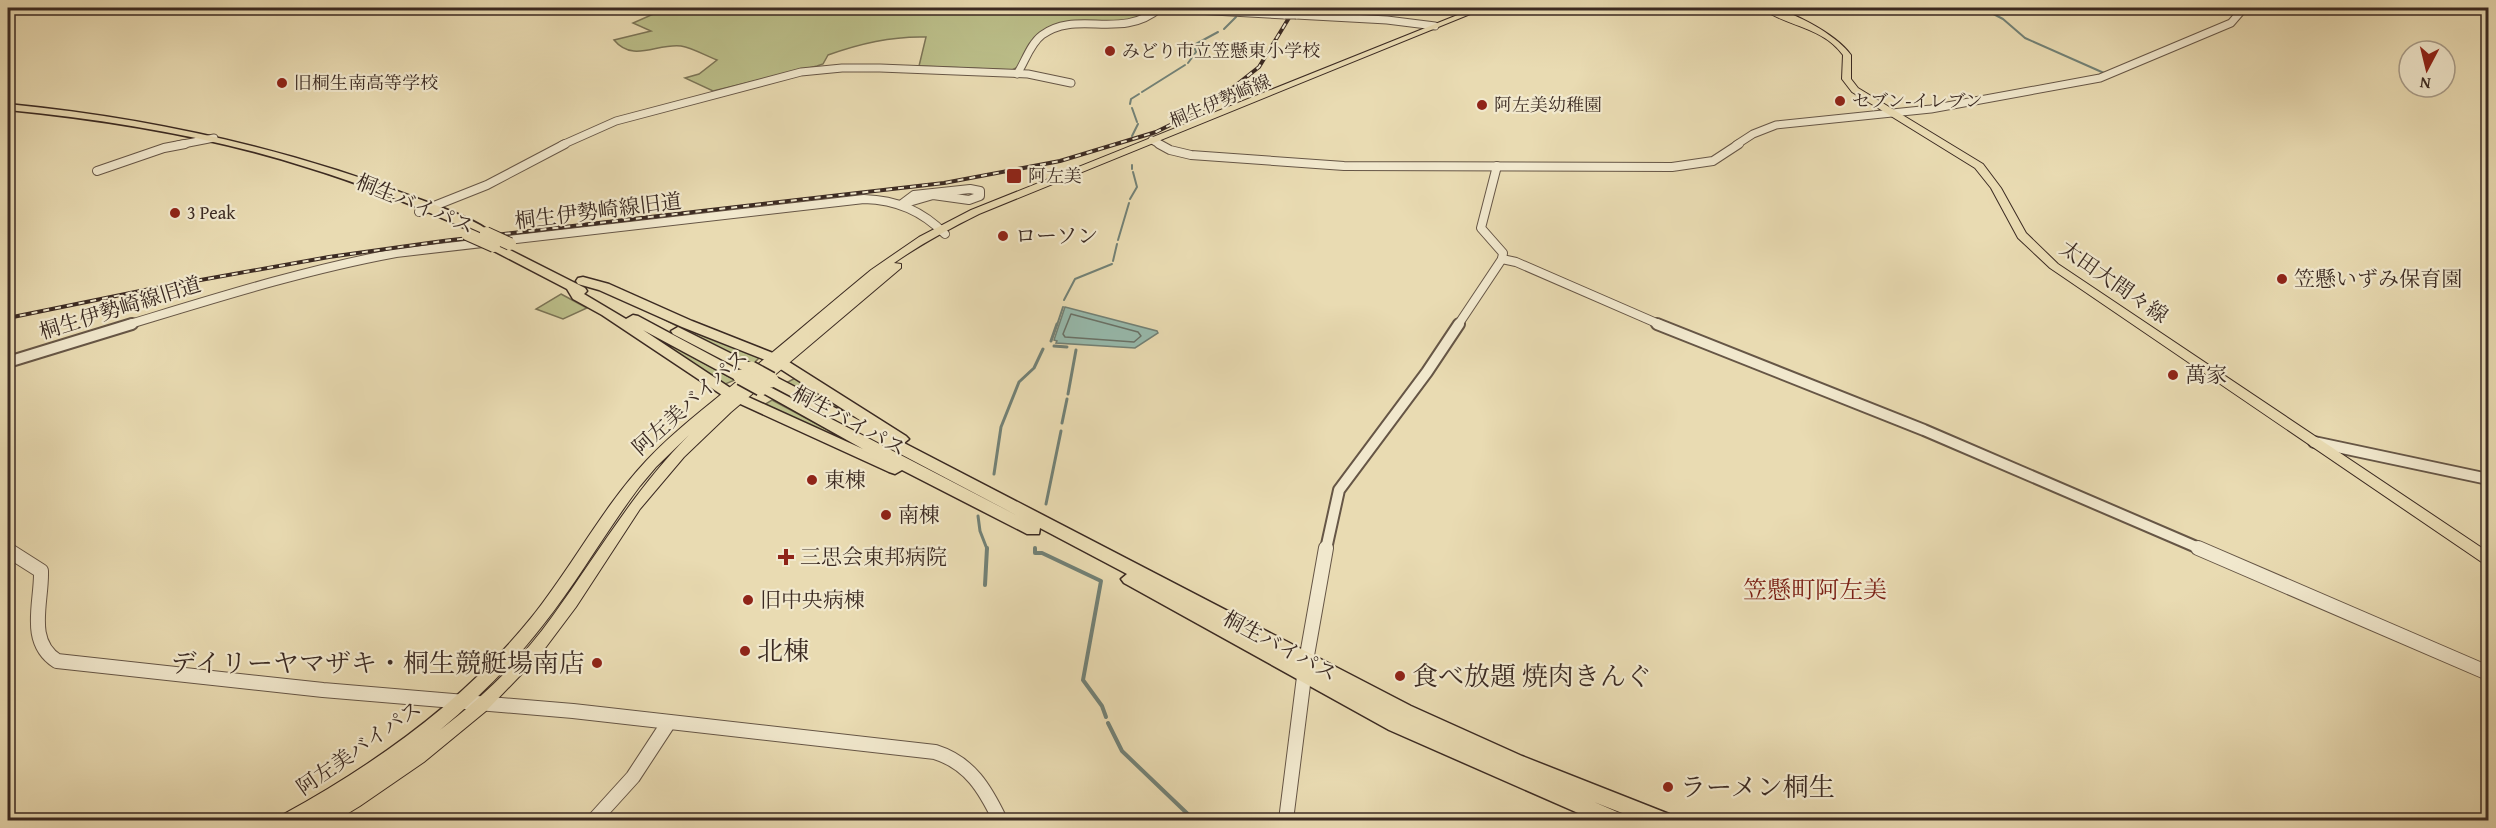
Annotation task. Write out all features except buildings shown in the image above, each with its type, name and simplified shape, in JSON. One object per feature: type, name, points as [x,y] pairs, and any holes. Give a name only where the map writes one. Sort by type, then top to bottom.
[{"type":"highway","name":"桐生バイパス","points":[[8,110],[25,113],[42,112],[197,140],[325,177],[419,212],[577,284]]},
{"type":"highway","name":"桐生バイパス","points":[[8,110],[59,112],[152,124],[214,138],[294,160],[432,207],[510,244],[577,284],[746,373],[981,505],[1305,668],[1472,743],[1662,820]]},
{"type":"highway","points":[[981,505],[957,498],[735,396],[607,312],[578,296],[577,284],[604,287],[777,361],[902,439],[1006,496],[1047,526]]},
{"type":"highway","name":"桐生バイパス","points":[[766,384],[1227,617],[1396,724],[1489,767],[1616,820]]},
{"type":"main road","name":"桐生伊勢崎線","points":[[1198,122],[1481,8]]},
{"type":"main road","name":"桐生伊勢崎線","points":[[1155,142],[1493,8]]},
{"type":"main road","name":"太田大間々線","points":[[1765,8],[1823,33],[1839,45],[1847,55],[1846,76],[1849,85],[1984,170],[2019,232],[2038,254],[2488,559]]},
{"type":"main road","name":"阿左美バイパス","points":[[291,820],[376,768],[460,702],[497,668],[531,630],[612,514],[652,464],[777,361],[875,272],[903,251],[943,232],[994,212],[1198,122]]},
{"type":"main road","name":"阿左美バイパス","points":[[322,820],[418,756],[482,703],[526,660],[557,623],[654,481],[735,396]]},
{"type":"street","points":[[1017,74],[1030,49],[1049,31],[1075,25],[1138,22],[1152,17],[1160,8],[1387,20],[1435,26]]},
{"type":"street","points":[[1155,142],[1176,151],[1198,156],[1332,165],[1626,168],[1698,165],[1713,161],[1753,134],[1776,125],[1931,109],[2100,78],[2231,23],[2244,8]]},
{"type":"street","points":[[419,212],[487,185],[572,140],[616,121],[810,70],[851,68],[1017,74],[1071,83]]},
{"type":"street","points":[[97,171],[164,148],[214,138]]},
{"type":"street","points":[[1286,820],[1305,668],[1330,519],[1339,490],[1427,372],[1502,259],[1503,253],[1481,228],[1497,166]]},
{"type":"street","points":[[970,189],[981,193],[980,196],[970,200],[940,195],[917,197],[902,204],[916,195],[970,189]]},
{"type":"street","name":"桐生伊勢崎線旧道","points":[[8,362],[280,278],[363,258],[851,200],[880,200],[902,204],[915,210],[943,232]]},
{"type":"street","points":[[1502,259],[1516,262],[1630,314],[1924,430],[2488,673]]},
{"type":"street","points":[[2314,442],[2488,479]]},
{"type":"street","points":[[8,550],[41,570],[40,636],[46,654],[57,661],[669,722],[944,754],[959,761],[976,777],[1000,820]]},
{"type":"street","points":[[594,820],[633,777],[669,722]]},
{"type":"green space","points":[[667,8],[1156,8],[1139,18],[1121,23],[1081,26],[1044,35],[1029,47],[1018,67],[1012,70],[919,66],[926,37],[901,38],[851,47],[828,55],[823,64],[817,66],[713,91],[685,78],[699,74],[717,60],[681,46],[646,51],[629,50],[621,47],[614,40],[651,31],[633,23]]},
{"type":"green space","points":[[561,294],[587,308],[563,319],[536,309]]},
{"type":"green space","points":[[650,312],[760,357],[752,365]]},
{"type":"green space","points":[[629,322],[735,380],[723,385]]},
{"type":"green space","points":[[797,377],[892,439],[786,383]]},
{"type":"green space","points":[[772,400],[877,456],[762,406]]},
{"type":"water","points":[[1065,307],[1158,333],[1135,348],[1056,343],[1057,341],[1054,340]]},
{"type":"waterway","points":[[1982,8],[2003,19],[2025,38],[2104,73]]},
{"type":"waterway","points":[[1224,29],[1236,17]]},
{"type":"waterway","points":[[1188,63],[1196,52],[1194,45],[1218,32]]},
{"type":"waterway","points":[[1142,92],[1185,65]]},
{"type":"waterway","points":[[1130,104],[1131,99],[1139,94]]},
{"type":"waterway","points":[[1132,108],[1137,122]]},
{"type":"waterway","points":[[1132,136],[1138,124]]},
{"type":"waterway","points":[[1130,199],[1137,187],[1133,172]]},
{"type":"waterway","points":[[1118,240],[1129,203]]},
{"type":"waterway","points":[[1113,261],[1117,244]]},
{"type":"waterway","points":[[1064,300],[1075,279],[1112,264]]},
{"type":"waterway","points":[[1057,325],[1063,307]]},
{"type":"waterway","points":[[1051,341],[1057,324]]},
{"type":"waterway","points":[[1054,346],[1067,347]]},
{"type":"waterway","points":[[994,474],[1001,427],[1019,382],[1034,368],[1043,349]]},
{"type":"waterway","points":[[1068,394],[1076,350]]},
{"type":"waterway","points":[[1062,423],[1067,399]]},
{"type":"waterway","points":[[1046,504],[1061,431]]},
{"type":"waterway","points":[[978,516],[980,531],[987,549]]},
{"type":"waterway","points":[[1035,548],[1035,553],[1042,553],[1101,581],[1083,680],[1102,706],[1106,717]]},
{"type":"waterway","points":[[985,585],[987,549]]},
{"type":"waterway","points":[[1108,723],[1122,751],[1194,820]]},
{"type":"railway","points":[[8,318],[145,290],[329,257],[443,241],[944,183],[1060,161],[1156,132],[1211,105],[1259,67],[1295,8]]},
{"type":"place","name":"みどり市立笠懸東小学校","points":[[1110,51]]},
{"type":"place","name":"旧桐生南高等学校","points":[[282,83]]},
{"type":"place","name":"セブン-イレブン","points":[[1840,101]]},
{"type":"place","name":"阿左美幼稚園","points":[[1482,105]]},
{"type":"place","name":"阿左美","points":[[1014,176]]},
{"type":"place","name":"3 Peak","points":[[175,213]]},
{"type":"place","name":"ローソン","points":[[1003,236]]},
{"type":"place","name":"笠懸いずみ保育園","points":[[2282,279]]},
{"type":"place","name":"萬家","points":[[2173,375]]},
{"type":"place","name":"東棟","points":[[812,480]]},
{"type":"place","name":"南棟","points":[[886,515]]},
{"type":"place","name":"三思会東邦病院","points":[[786,557]]},
{"type":"place","name":"旧中央病棟","points":[[748,600]]},
{"type":"place","name":"北棟","points":[[745,651]]},
{"type":"place","name":"デイリーヤマザキ・桐生競艇場南店","points":[[597,663]]},
{"type":"place","name":"食べ放題 焼肉きんぐ","points":[[1400,676]]},
{"type":"place","name":"ラーメン桐生","points":[[1668,787]]},
{"type":"district","name":"笠懸町阿左美","points":[[1815,590]]}]
